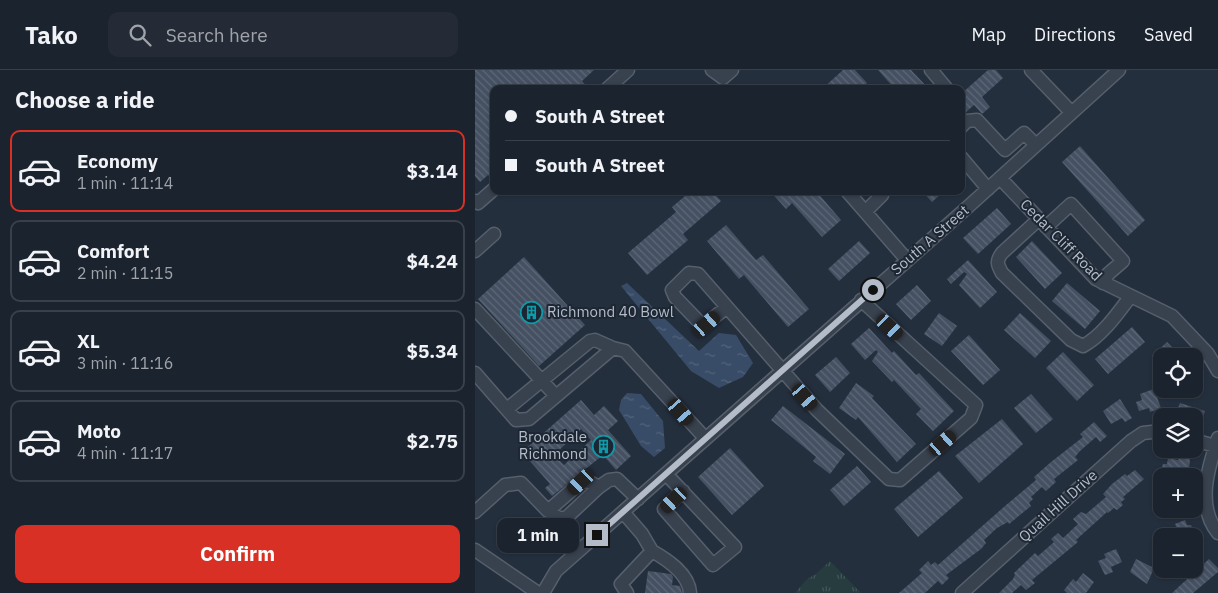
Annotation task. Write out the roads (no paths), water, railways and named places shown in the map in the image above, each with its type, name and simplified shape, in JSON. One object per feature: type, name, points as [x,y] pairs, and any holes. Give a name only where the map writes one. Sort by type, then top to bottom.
[{"type":"street","points":[[611,85],[628,70]]},
{"type":"street","points":[[713,70],[723,78],[732,70]]},
{"type":"street","points":[[931,70],[944,85]]},
{"type":"street","points":[[1031,70],[1071,112]]},
{"type":"street","name":"South A Street","points":[[543,593],[556,571],[1000,178],[1119,70]]},
{"type":"street","points":[[965,123],[977,120],[1005,150],[1024,134],[1035,145]]},
{"type":"street","points":[[965,162],[988,188]]},
{"type":"street","name":"Cedar Cliff Road","points":[[1000,178],[1083,268],[1103,283],[1171,316],[1208,354],[1218,370]]},
{"type":"street","points":[[475,200],[477,203],[490,192]]},
{"type":"street","points":[[850,195],[907,260]]},
{"type":"street","points":[[865,212],[882,195]]},
{"type":"street","points":[[1103,283],[1108,274],[1123,261],[1071,204],[997,258],[997,265],[1002,273],[1077,345],[1083,346],[1089,343],[1118,313],[1130,297]]},
{"type":"street","points":[[475,251],[494,234]]},
{"type":"street","points":[[727,307],[817,410],[889,479],[900,480],[971,418],[976,404],[861,300]]},
{"type":"street","points":[[475,309],[555,396]]},
{"type":"street","points":[[507,409],[590,341],[595,340],[625,351],[705,438]]},
{"type":"street","points":[[475,373],[517,420],[529,419],[613,348]]},
{"type":"street","name":"Quail Hill Drive","points":[[962,593],[1124,446],[1143,433],[1153,432]]},
{"type":"street","points":[[1203,441],[1217,442],[1209,467],[1206,495],[1210,517],[1218,533]]},
{"type":"street","points":[[666,474],[683,491],[735,547],[713,566],[664,509],[683,491]]},
{"type":"street","points":[[475,512],[505,485],[521,483],[549,511],[581,482],[588,481],[599,487],[609,480],[617,479],[638,499]]},
{"type":"street","points":[[623,512],[643,534],[652,551],[669,560],[689,584],[690,593]]},
{"type":"street","points":[[475,550],[538,593]]},
{"type":"street","points":[[627,593],[621,584],[652,551]]},
{"type":"water","points":[[627,283],[699,351],[719,333],[736,335],[753,363],[743,377],[719,388],[691,371],[621,286]]},
{"type":"water","points":[[627,393],[641,394],[663,421],[665,448],[654,457],[641,446],[619,410],[621,400]]},
{"type":"place","name":"Richmond 40 Bowl","points":[[531,312]]},
{"type":"place","name":"Brookdale Richmond","points":[[603,446]]}]
